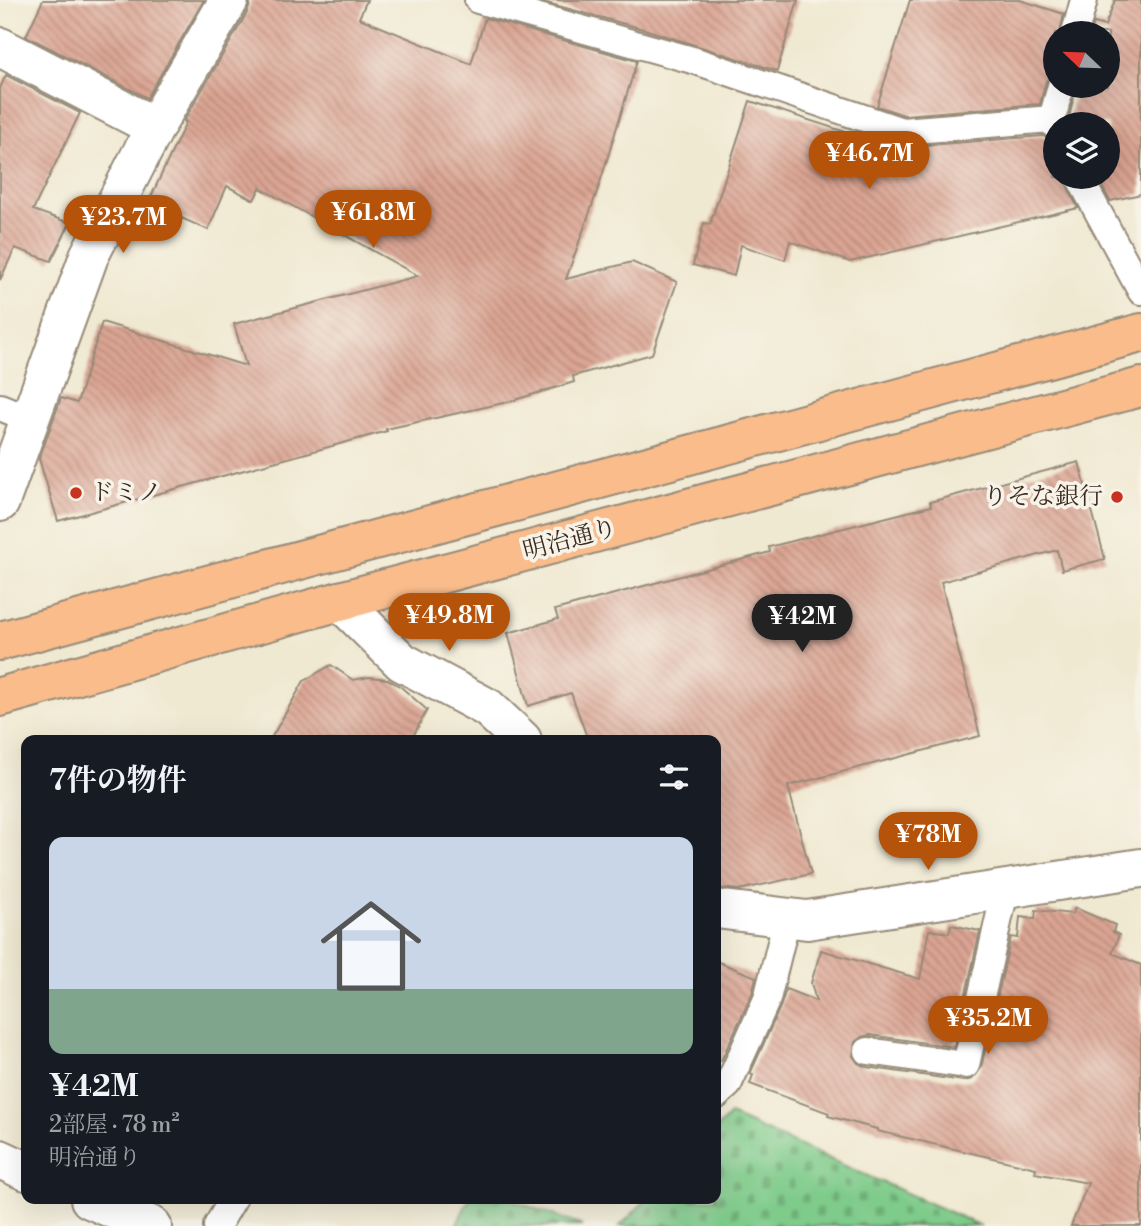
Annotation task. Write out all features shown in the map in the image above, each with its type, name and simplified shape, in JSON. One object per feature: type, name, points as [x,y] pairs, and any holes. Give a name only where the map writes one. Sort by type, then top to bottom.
[{"type":"main road","name":"明治通り","points":[[0,641],[1141,333]]},
{"type":"main road","name":"明治通り","points":[[0,697],[340,601],[1141,387]]},
{"type":"street","points":[[0,502],[15,413],[89,256],[155,127],[229,0]]},
{"type":"street","points":[[0,47],[155,127]]},
{"type":"street","points":[[340,601],[402,662],[488,708],[517,735]]},
{"type":"street","points":[[721,910],[807,920],[1141,869]]},
{"type":"street","points":[[0,1159],[21,1169]]},
{"type":"street","points":[[101,1204],[152,1226]]},
{"type":"lane","points":[[478,0],[696,61],[902,131],[1043,124]]},
{"type":"lane","points":[[1078,21],[1084,0]]},
{"type":"lane","points":[[1086,189],[1141,291]]},
{"type":"lane","points":[[868,1051],[965,1065],[1005,891]]},
{"type":"lane","points":[[721,1091],[728,1085],[767,999],[787,918]]},
{"type":"lane","points":[[217,1226],[230,1204]]},
{"type":"green space","points":[[730,1115],[981,1226],[620,1226],[642,1204],[721,1204],[721,1124]]},
{"type":"green space","points":[[467,1204],[523,1204],[583,1226],[456,1226]]},
{"type":"building","points":[[43,0],[204,0],[147,98],[26,36]]},
{"type":"building","points":[[251,0],[367,0],[359,18],[471,64],[485,18],[637,61],[599,186],[566,279],[632,262],[677,282],[652,354],[573,376],[574,382],[508,402],[386,429],[387,431],[58,521],[39,459],[61,398],[77,403],[102,322],[246,366],[234,324],[418,276],[260,188],[254,200],[227,186],[208,230],[148,203],[186,122],[184,121],[248,11]]},
{"type":"building","points":[[536,0],[798,0],[777,71],[647,30]]},
{"type":"building","points":[[910,0],[1020,0],[1064,14],[1063,21],[1043,21],[1043,92],[1040,104],[904,115],[877,106]]},
{"type":"building","points":[[1115,0],[1141,0],[1141,194],[1110,201],[1104,189],[1120,189],[1120,112],[1070,112],[1073,98],[1120,98],[1120,21],[1107,21]]},
{"type":"building","points":[[6,75],[80,113],[33,210],[70,223],[51,261],[15,248],[0,280],[0,88]]},
{"type":"building","points":[[750,101],[867,139],[868,136],[903,147],[1043,136],[1043,189],[1069,189],[1078,208],[850,262],[790,241],[785,260],[741,245],[734,276],[693,265],[704,223],[710,224]]},
{"type":"building","points":[[1079,462],[1105,559],[1062,570],[1057,550],[941,582],[980,736],[788,786],[811,874],[739,890],[721,888],[721,735],[586,735],[571,693],[528,706],[508,633],[558,619],[555,610],[770,552],[769,547],[931,506],[930,502]]},
{"type":"building","points":[[331,665],[353,680],[369,677],[387,679],[401,687],[427,710],[414,735],[273,735],[304,681]]},
{"type":"building","points":[[1075,908],[1115,925],[1113,932],[1119,935],[1112,953],[1141,965],[1141,1226],[1071,1226],[1088,1183],[1035,1173],[1036,1168],[877,1131],[828,1116],[829,1113],[750,1084],[753,1075],[750,1074],[786,989],[816,1001],[811,983],[821,950],[920,979],[929,930],[949,933],[951,925],[980,931],[954,1047],[870,1035],[855,1042],[853,1056],[858,1063],[866,1067],[964,1081],[972,1079],[981,1068],[1011,937],[1018,938],[1020,917],[1035,919],[1036,910],[1072,914]]},
{"type":"building","points":[[721,963],[756,977],[752,994],[721,1061]]},
{"type":"place","name":"ドミノ","points":[[76,493]]},
{"type":"place","name":"りそな銀行","points":[[1117,497]]}]
